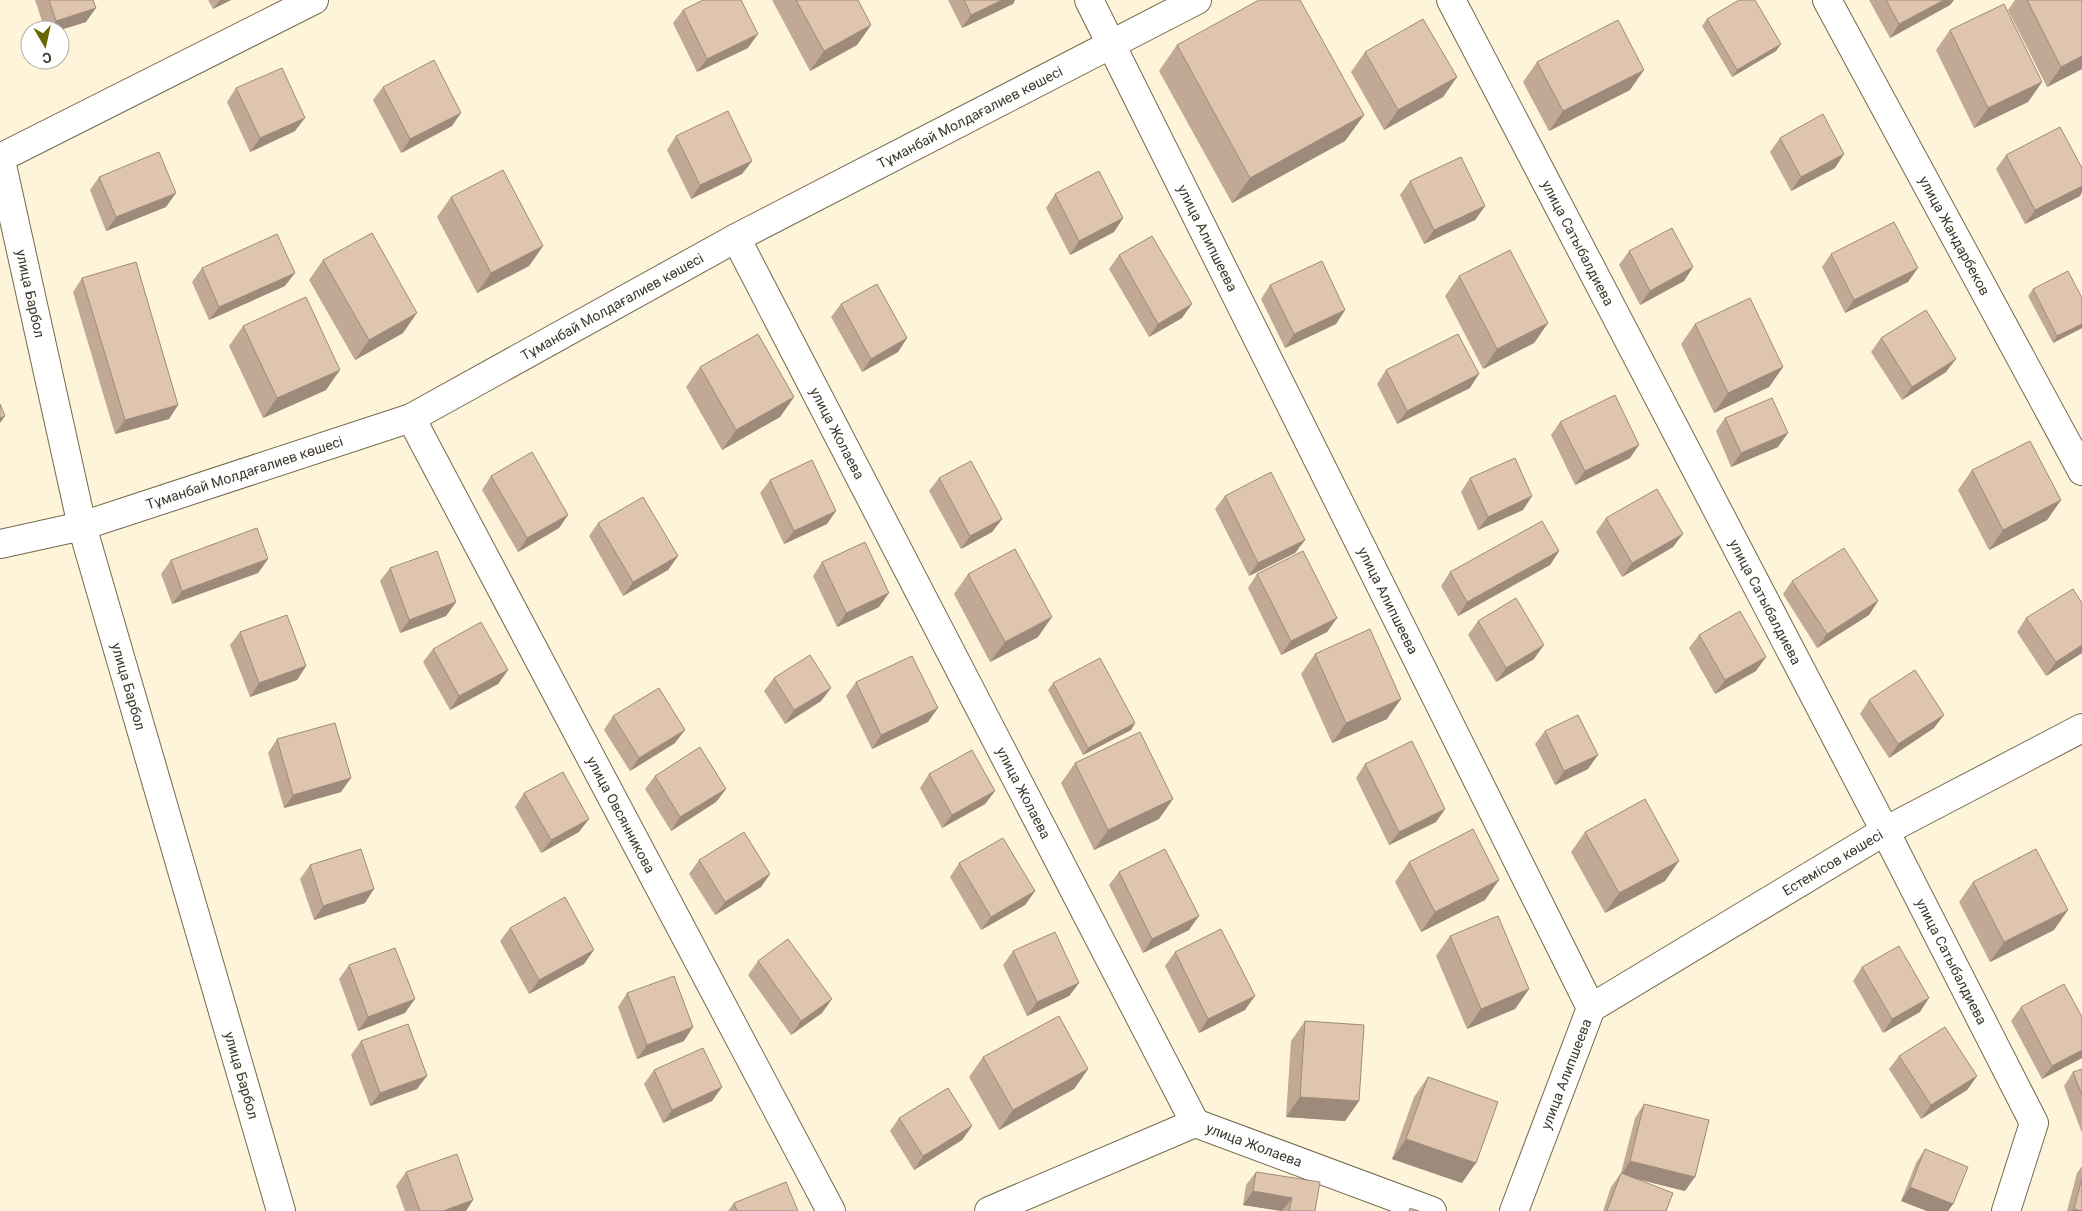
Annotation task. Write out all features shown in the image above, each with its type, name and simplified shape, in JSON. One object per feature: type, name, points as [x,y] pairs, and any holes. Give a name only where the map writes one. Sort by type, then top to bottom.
[{"type":"street","points":[[0,157],[314,0]]},
{"type":"street","name":"улица Алипшеева","points":[[1089,0],[1591,1008],[1514,1211]]},
{"type":"street","name":"Тұманбай Молдағалиев көшесі","points":[[0,544],[82,526],[411,418],[736,238],[1197,0]]},
{"type":"street","name":"улица Сатыбалдиева","points":[[1451,0],[1885,831],[2034,1123],[2006,1211]]},
{"type":"street","name":"улица Жандарбеков","points":[[1827,0],[2082,471]]},
{"type":"street","name":"улица Барбол","points":[[0,157],[82,526],[281,1211]]},
{"type":"street","name":"улица Жолаева","points":[[736,238],[1195,1124],[1432,1211]]},
{"type":"street","name":"улица Овсянникова","points":[[411,418],[831,1211]]},
{"type":"street","name":"Естемісов көшесі","points":[[1591,1008],[1885,831],[2082,728]]},
{"type":"street","points":[[989,1211],[1195,1124]]},
{"type":"building","points":[[49,0],[93,0],[96,8],[56,20]]},
{"type":"building","points":[[703,0],[741,0],[758,34],[707,59],[683,10]]},
{"type":"building","points":[[796,0],[858,0],[871,25],[824,51]]},
{"type":"building","points":[[964,0],[1002,0],[971,15]]},
{"type":"building","points":[[1259,0],[1300,0],[1364,115],[1250,178],[1177,45]]},
{"type":"building","points":[[1739,0],[1755,0],[1781,44],[1737,70],[1707,19]]},
{"type":"building","points":[[1886,0],[1944,0],[1899,24]]},
{"type":"building","points":[[2027,0],[2082,0],[2082,56],[2061,67]]},
{"type":"building","points":[[2004,4],[2042,82],[1988,108],[1950,30]]},
{"type":"building","points":[[1423,19],[1457,77],[1398,110],[1365,52]]},
{"type":"building","points":[[1618,20],[1644,70],[1563,111],[1537,62]]},
{"type":"building","points":[[434,60],[461,113],[410,139],[383,87]]},
{"type":"building","points":[[282,68],[305,118],[260,138],[236,88]]},
{"type":"building","points":[[728,111],[752,161],[700,185],[676,136]]},
{"type":"building","points":[[1823,114],[1844,154],[1801,177],[1780,138]]},
{"type":"building","points":[[2060,127],[2082,168],[2082,186],[2035,210],[2006,155]]},
{"type":"building","points":[[159,152],[176,193],[116,217],[99,177]]},
{"type":"building","points":[[1461,157],[1485,206],[1434,230],[1410,181]]},
{"type":"building","points":[[503,170],[543,246],[491,273],[451,197]]},
{"type":"building","points":[[1099,171],[1123,218],[1079,241],[1055,194]]},
{"type":"building","points":[[1894,222],[1918,268],[1854,300],[1831,254]]},
{"type":"building","points":[[1672,228],[1693,267],[1650,291],[1629,251]]},
{"type":"building","points":[[372,233],[417,313],[369,340],[323,260]]},
{"type":"building","points":[[277,234],[295,273],[219,307],[202,268]]},
{"type":"building","points":[[1152,236],[1192,304],[1158,324],[1119,255]]},
{"type":"building","points":[[1510,250],[1548,323],[1497,349],[1459,276]]},
{"type":"building","points":[[1322,261],[1345,310],[1294,334],[1270,285]]},
{"type":"building","points":[[136,262],[178,405],[125,420],[82,278]]},
{"type":"building","points":[[2068,271],[2082,298],[2082,324],[2057,336],[2033,289]]},
{"type":"building","points":[[877,284],[907,338],[871,359],[841,304]]},
{"type":"building","points":[[306,297],[340,370],[277,398],[243,326]]},
{"type":"building","points":[[1750,298],[1783,367],[1728,393],[1695,324]]},
{"type":"building","points":[[1926,310],[1956,359],[1912,387],[1881,338]]},
{"type":"building","points":[[758,334],[794,397],[736,430],[700,367]]},
{"type":"building","points":[[1458,334],[1479,374],[1407,411],[1386,370]]},
{"type":"building","points":[[1615,395],[1639,445],[1585,471],[1560,422]]},
{"type":"building","points":[[1772,398],[1788,433],[1741,453],[1725,418]]},
{"type":"building","points":[[0,404],[5,416],[0,418]]},
{"type":"building","points":[[2030,441],[2061,500],[2003,530],[1972,470]]},
{"type":"building","points":[[532,452],[568,515],[527,538],[491,476]]},
{"type":"building","points":[[1515,458],[1532,496],[1488,517],[1470,478]]},
{"type":"building","points":[[812,460],[836,511],[794,531],[770,480]]},
{"type":"building","points":[[971,461],[1002,519],[970,536],[939,478]]},
{"type":"building","points":[[1271,472],[1305,540],[1258,563],[1225,496]]},
{"type":"building","points":[[1657,489],[1683,534],[1632,563],[1606,518]]},
{"type":"building","points":[[643,497],[678,556],[633,582],[598,523]]},
{"type":"building","points":[[1542,521],[1559,551],[1467,602],[1450,572]]},
{"type":"building","points":[[257,528],[268,559],[182,591],[171,560]]},
{"type":"building","points":[[865,542],[889,593],[846,613],[822,562]]},
{"type":"building","points":[[1844,548],[1878,601],[1827,634],[1792,581]]},
{"type":"building","points":[[1015,549],[1052,617],[1005,642],[968,574]]},
{"type":"building","points":[[437,551],[456,602],[409,620],[390,568]]},
{"type":"building","points":[[1303,551],[1337,618],[1291,641],[1257,574]]},
{"type":"building","points":[[2073,589],[2082,603],[2082,645],[2056,662],[2026,618]]},
{"type":"building","points":[[1516,598],[1544,645],[1506,668],[1478,621]]},
{"type":"building","points":[[1740,611],[1766,657],[1725,680],[1699,635]]},
{"type":"building","points":[[287,615],[306,666],[259,683],[240,632]]},
{"type":"building","points":[[481,622],[508,670],[459,696],[433,649]]},
{"type":"building","points":[[1370,629],[1401,699],[1346,723],[1315,654]]},
{"type":"building","points":[[810,655],[831,688],[794,710],[774,678]]},
{"type":"building","points":[[912,656],[938,708],[881,735],[856,682]]},
{"type":"building","points":[[1100,658],[1135,723],[1088,748],[1053,683]]},
{"type":"building","points":[[1915,670],[1944,715],[1898,744],[1869,700]]},
{"type":"building","points":[[659,688],[685,730],[639,758],[613,716]]},
{"type":"building","points":[[1578,715],[1598,755],[1564,771],[1545,731]]},
{"type":"building","points":[[335,723],[351,778],[293,795],[277,739]]},
{"type":"building","points":[[1140,732],[1173,799],[1108,830],[1075,763]]},
{"type":"building","points":[[1412,741],[1445,809],[1399,832],[1365,764]]},
{"type":"building","points":[[700,747],[726,789],[680,817],[655,776]]},
{"type":"building","points":[[972,750],[995,791],[952,815],[929,774]]},
{"type":"building","points":[[563,772],[589,819],[551,840],[524,793]]},
{"type":"building","points":[[1645,799],[1679,861],[1619,893],[1585,832]]},
{"type":"building","points":[[1473,829],[1499,880],[1435,912],[1409,862]]},
{"type":"building","points":[[744,832],[770,874],[725,902],[699,860]]},
{"type":"building","points":[[1003,838],[1035,891],[991,917],[959,863]]},
{"type":"building","points":[[361,849],[374,889],[323,906],[310,865]]},
{"type":"building","points":[[1165,849],[1199,916],[1152,939],[1119,872]]},
{"type":"building","points":[[2036,849],[2068,910],[2004,942],[1973,882]]},
{"type":"building","points":[[565,897],[594,950],[539,980],[510,928]]},
{"type":"building","points":[[1498,916],[1529,989],[1481,1009],[1450,936]]},
{"type":"building","points":[[1221,929],[1255,996],[1208,1019],[1175,952]]},
{"type":"building","points":[[1055,932],[1079,983],[1037,1002],[1013,951]]},
{"type":"building","points":[[788,939],[832,999],[801,1021],[758,961]]},
{"type":"building","points":[[1899,946],[1929,998],[1892,1019],[1862,967]]},
{"type":"building","points":[[395,948],[415,999],[368,1017],[349,965]]},
{"type":"building","points":[[674,976],[693,1027],[647,1045],[627,993]]},
{"type":"building","points":[[2064,984],[2082,1017],[2082,1050],[2052,1066],[2021,1007]]},
{"type":"building","points":[[1059,1016],[1088,1069],[1013,1110],[983,1057]]},
{"type":"building","points":[[1305,1021],[1364,1025],[1359,1101],[1300,1097]]},
{"type":"building","points":[[408,1024],[427,1076],[380,1093],[361,1041]]},
{"type":"building","points":[[1945,1027],[1977,1076],[1931,1105],[1899,1056]]},
{"type":"building","points":[[703,1048],[722,1087],[672,1110],[654,1070]]},
{"type":"building","points":[[2082,1069],[2082,1095],[2073,1072]]},
{"type":"building","points":[[1428,1077],[1498,1102],[1476,1163],[1406,1139]]},
{"type":"building","points":[[948,1088],[972,1126],[923,1156],[899,1118]]},
{"type":"building","points":[[1644,1104],[1709,1120],[1695,1177],[1630,1161]]},
{"type":"building","points":[[1925,1149],[1968,1167],[1953,1204],[1910,1187]]},
{"type":"building","points":[[457,1154],[473,1200],[443,1211],[420,1211],[406,1172]]},
{"type":"building","points":[[1256,1172],[1320,1182],[1315,1211],[1289,1211],[1292,1198],[1253,1191]]},
{"type":"building","points":[[1621,1173],[1673,1193],[1666,1211],[1607,1211]]},
{"type":"building","points":[[2082,1178],[2082,1211],[2074,1209]]},
{"type":"building","points":[[786,1182],[798,1211],[737,1211],[734,1203]]}]
